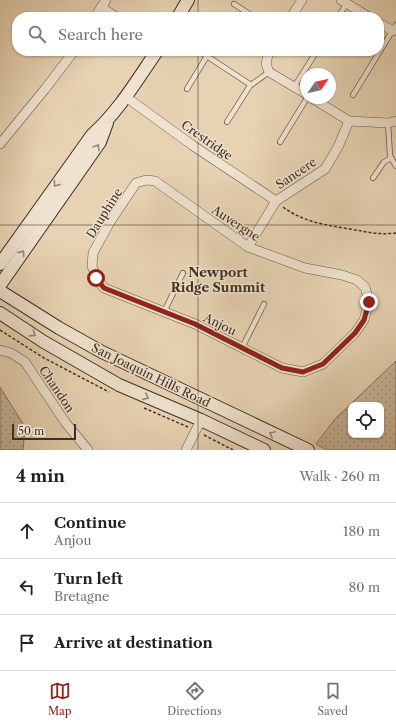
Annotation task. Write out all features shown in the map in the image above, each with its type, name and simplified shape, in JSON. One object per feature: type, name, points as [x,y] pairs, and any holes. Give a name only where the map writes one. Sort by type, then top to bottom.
[{"type":"main road","points":[[181,12],[188,0]]},
{"type":"main road","points":[[0,264],[92,135],[107,121],[126,97],[154,56]]},
{"type":"main road","points":[[0,285],[100,142],[107,121]]},
{"type":"main road","name":"San Joaquin Hills Road","points":[[0,292],[102,352],[308,450]]},
{"type":"main road","name":"San Joaquin Hills Road","points":[[0,313],[44,342],[119,385],[201,420],[264,450]]},
{"type":"street","points":[[294,12],[302,0]]},
{"type":"street","points":[[346,1],[362,12]]},
{"type":"street","points":[[104,4],[111,12]]},
{"type":"street","points":[[384,25],[394,28]]},
{"type":"street","points":[[0,144],[70,56]]},
{"type":"street","points":[[268,56],[266,64],[269,72],[300,90]]},
{"type":"street","name":"Crestridge","points":[[126,97],[192,145],[276,201]]},
{"type":"street","points":[[322,104],[349,121],[392,122]]},
{"type":"street","name":"Sancere","points":[[276,201],[325,169],[338,147],[349,121]]},
{"type":"street","name":"Auvergne","points":[[146,180],[155,181],[248,247],[305,268],[342,275],[357,280],[365,287],[369,302],[364,320],[355,333],[323,364],[303,372]]},
{"type":"street","name":"Dauphine","points":[[92,266],[93,253],[110,222],[136,183],[146,180]]},
{"type":"street","points":[[248,247],[276,201]]},
{"type":"street","name":"Anjou","points":[[92,266],[96,278],[104,288],[195,324],[282,368],[303,372]]},
{"type":"street","name":"Chandon","points":[[0,350],[11,353],[24,362],[65,422],[88,450]]},
{"type":"street","points":[[186,450],[201,420]]},
{"type":"lane","points":[[340,12],[346,1]]},
{"type":"lane","points":[[234,4],[246,12]]},
{"type":"lane","points":[[384,44],[394,28]]},
{"type":"lane","points":[[187,89],[207,56],[251,84]]},
{"type":"lane","points":[[294,87],[314,56]]},
{"type":"lane","points":[[353,94],[377,56]]},
{"type":"lane","points":[[227,122],[251,84],[269,72]]},
{"type":"lane","points":[[280,142],[303,104]]},
{"type":"lane","points":[[392,122],[391,158],[396,166]]},
{"type":"lane","points":[[373,178],[384,162],[391,158]]},
{"type":"lane","points":[[164,312],[183,273]]},
{"type":"lane","points":[[242,348],[264,304]]},
{"type":"path","points":[[276,201],[292,213],[316,223],[383,235],[396,232]]},
{"type":"shaded area","points":[[396,361],[396,450],[327,450],[316,444],[335,419],[348,407],[348,438],[384,438],[384,402],[353,402]]},
{"type":"shaded area","points":[[0,387],[25,427],[23,450],[0,450]]},
{"type":"district","name":"Newport Ridge Summit","points":[[218,280]]},
{"type":"route","points":[[96,278],[104,288],[195,324],[282,368],[303,372],[323,364],[355,333],[364,320],[369,302]]}]
